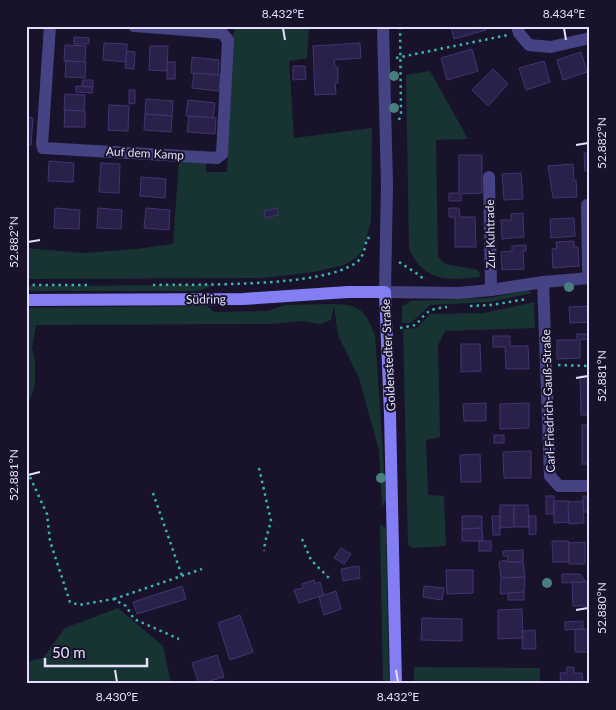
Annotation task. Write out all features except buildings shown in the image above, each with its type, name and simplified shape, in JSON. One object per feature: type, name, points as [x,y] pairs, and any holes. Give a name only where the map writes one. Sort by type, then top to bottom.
[{"type":"main road","name":"Südring","points":[[26,300],[243,299],[348,292],[385,292]]},
{"type":"main road","name":"Goldenstedter Straße","points":[[385,292],[390,414],[396,684]]},
{"type":"street","name":"Auf dem Kamp","points":[[50,26],[43,148],[217,158],[222,154],[228,40],[222,33],[199,29]]},
{"type":"street","points":[[134,26],[199,29]]},
{"type":"street","name":"Goldenstedter Straße","points":[[383,26],[387,185],[385,292]]},
{"type":"street","points":[[518,30],[529,46],[551,48],[590,38]]},
{"type":"street","name":"Zur Kuhtrade","points":[[489,177],[491,290]]},
{"type":"street","points":[[385,292],[459,293],[590,278],[588,269],[587,205]]},
{"type":"street","name":"Carl-Friedrich-Gauß-Straße","points":[[543,282],[550,476],[559,486],[590,486]]},
{"type":"path","points":[[384,58],[402,58],[518,30]]},
{"type":"path","points":[[146,285],[264,282],[298,279],[338,272],[357,262],[364,253],[368,238]]},
{"type":"path","points":[[26,285],[96,285]]},
{"type":"path","points":[[547,364],[590,366]]},
{"type":"path","points":[[259,468],[271,521],[264,551]]},
{"type":"path","points":[[30,477],[47,514],[50,541],[70,602],[78,605],[113,599],[202,569]]},
{"type":"path","points":[[153,493],[182,576]]},
{"type":"path","points":[[302,539],[311,560],[330,579]]},
{"type":"path","points":[[113,599],[126,606],[134,618],[179,639]]},
{"type":"green space","points":[[234,26],[309,26],[307,58],[289,61],[294,138],[372,128],[371,221],[363,250],[356,258],[344,265],[314,272],[262,278],[26,279],[26,248],[83,253],[173,244],[179,161],[206,162],[206,172],[227,172]]},
{"type":"green space","points":[[430,71],[468,139],[436,140],[438,257],[445,264],[478,270],[481,277],[458,279],[438,277],[422,268],[409,248],[406,75]]},
{"type":"green space","points":[[215,285],[198,291],[26,291],[26,286]]},
{"type":"green space","points":[[528,290],[532,293],[490,302],[430,305],[411,323],[402,323],[402,306],[411,301],[489,298]]},
{"type":"green space","points":[[534,302],[535,328],[445,331],[438,345],[440,437],[426,440],[428,495],[444,496],[446,546],[413,548],[408,545],[403,329],[417,328],[430,314],[484,313]]},
{"type":"green space","points":[[334,304],[350,306],[360,310],[368,320],[375,335],[386,500],[382,507],[379,450],[359,378],[338,335],[334,306],[331,320],[320,324],[301,321],[273,324],[36,325],[32,348],[35,360],[35,384],[26,411],[26,308],[207,306],[214,312],[268,311],[285,305]]},
{"type":"green space","points":[[380,524],[386,528],[389,684],[383,684]]},
{"type":"green space","points":[[118,608],[163,646],[171,684],[26,684],[26,662],[43,658],[65,628]]},
{"type":"green space","points":[[414,667],[540,668],[540,684],[414,684]]}]
